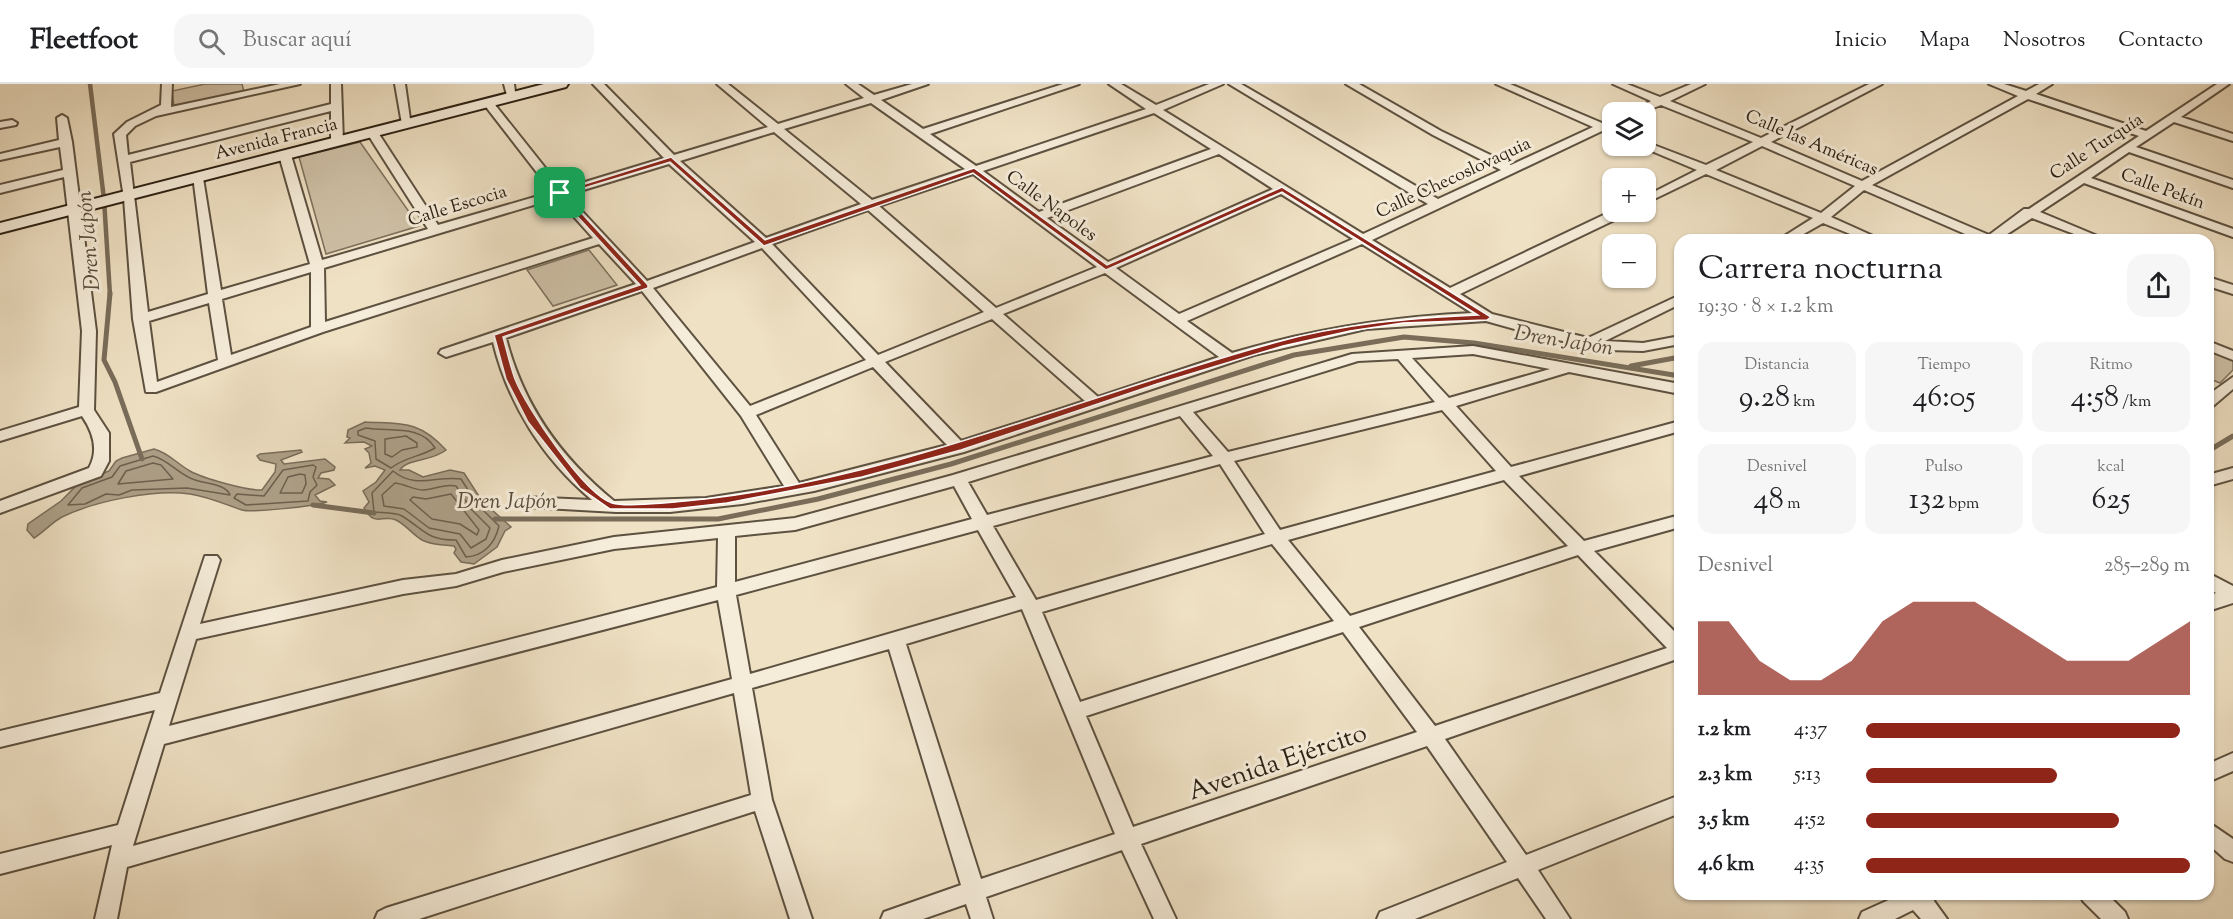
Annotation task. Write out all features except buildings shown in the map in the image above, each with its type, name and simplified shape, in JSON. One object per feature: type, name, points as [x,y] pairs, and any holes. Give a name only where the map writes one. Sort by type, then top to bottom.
[{"type":"street","points":[[158,113],[166,107],[167,84]]},
{"type":"street","points":[[295,84],[251,88],[158,113],[130,124],[120,134],[125,196],[151,389],[318,329],[602,239]]},
{"type":"street","points":[[336,84],[337,142]]},
{"type":"street","points":[[400,84],[406,124]]},
{"type":"street","name":"Avenida Francia","points":[[0,228],[488,103],[510,90],[561,84]]},
{"type":"street","points":[[598,84],[671,159],[764,243],[958,448]]},
{"type":"street","points":[[722,84],[870,205],[1095,402]]},
{"type":"street","name":"Calle Napoles","points":[[851,84],[974,170],[1229,358]]},
{"type":"street","name":"Calle Escocia","points":[[140,319],[923,84]]},
{"type":"street","points":[[922,134],[1074,84]]},
{"type":"street","points":[[1114,84],[1161,107]]},
{"type":"street","points":[[1132,84],[1220,150],[1487,317],[1524,329],[1591,342],[1641,347],[1674,341]]},
{"type":"street","points":[[446,353],[645,286],[870,205],[1161,107],[1218,84]]},
{"type":"street","points":[[1234,84],[1437,204]]},
{"type":"street","points":[[1351,84],[1437,134],[1511,170]]},
{"type":"street","points":[[1501,84],[1602,124]]},
{"type":"street","name":"Calle las Américas","points":[[1618,84],[1760,141],[1976,234]]},
{"type":"street","points":[[1656,103],[1700,84]]},
{"type":"street","points":[[1656,195],[1877,84]]},
{"type":"street","points":[[1994,84],[2146,135]]},
{"type":"street","points":[[1794,234],[1824,217],[1863,185],[2047,84]]},
{"type":"street","name":"Calle Turquía","points":[[1998,234],[2028,212],[2224,84]]},
{"type":"street","points":[[1377,85],[1383,102]]},
{"type":"street","points":[[2213,91],[2233,97]]},
{"type":"street","points":[[488,103],[560,193],[645,286],[747,412],[794,488]]},
{"type":"street","points":[[122,160],[337,106]]},
{"type":"street","points":[[0,507],[95,472],[101,461],[101,433],[86,410],[89,331],[80,208],[70,172],[62,118]]},
{"type":"street","points":[[2172,118],[2233,138]]},
{"type":"street","points":[[0,125],[12,123]]},
{"type":"street","name":"Calle Checoslovaquia","points":[[1177,320],[1361,240],[1602,130]]},
{"type":"street","points":[[373,133],[435,230]]},
{"type":"street","points":[[0,157],[66,142]]},
{"type":"street","points":[[2127,148],[2233,184]]},
{"type":"street","points":[[1656,149],[1862,234]]},
{"type":"street","points":[[1038,217],[1220,150]]},
{"type":"street","points":[[285,156],[317,266],[318,329]]},
{"type":"street","points":[[0,189],[70,172]]},
{"type":"street","points":[[197,178],[213,297],[225,361]]},
{"type":"street","name":"Calle Pekín","points":[[2081,178],[2233,233]]},
{"type":"street","points":[[747,412],[1106,268],[1282,189]]},
{"type":"street","points":[[2028,212],[2085,234]]},
{"type":"street","points":[[1449,294],[1602,221]]},
{"type":"street","points":[[2214,283],[2233,290]]},
{"type":"street","points":[[1591,342],[1674,302]]},
{"type":"street","points":[[527,501],[610,506],[673,506],[794,488],[862,474],[958,448],[1229,358],[1350,328],[1403,320],[1487,317]]},
{"type":"street","points":[[498,335],[511,379],[533,422],[583,486],[610,506]]},
{"type":"street","points":[[2214,348],[2233,356]]},
{"type":"street","points":[[188,634],[403,587],[456,580],[502,566],[614,543],[795,524],[958,479],[1357,357],[1473,350],[1674,388]]},
{"type":"street","points":[[1401,354],[1509,475],[1674,644]]},
{"type":"street","points":[[156,738],[982,524],[1224,458],[1446,404],[1570,368]]},
{"type":"street","points":[[2214,398],[2228,385]]},
{"type":"street","points":[[0,436],[86,410]]},
{"type":"street","points":[[1182,410],[1224,458],[1276,537],[1346,623],[1431,736],[1559,919]]},
{"type":"street","points":[[118,860],[896,640],[1509,475],[1674,428]]},
{"type":"street","points":[[2214,480],[2233,473]]},
{"type":"street","points":[[958,479],[1028,605],[1128,840],[1165,919]]},
{"type":"street","points":[[1075,712],[1581,548],[1674,523]]},
{"type":"street","points":[[727,531],[726,591],[740,684],[762,800],[801,919]]},
{"type":"street","points":[[106,919],[118,860],[211,560]]},
{"type":"street","points":[[2214,583],[2232,594]]},
{"type":"street","points":[[2214,602],[2232,594]]},
{"type":"street","points":[[896,640],[982,919]]},
{"type":"street","name":"Avenida Ejército","points":[[892,919],[1674,652]]},
{"type":"street","points":[[0,739],[167,699]]},
{"type":"street","points":[[2214,770],[2233,762]]},
{"type":"street","points":[[386,919],[762,800]]},
{"type":"street","points":[[1388,919],[1674,806]]},
{"type":"street","points":[[0,864],[127,832]]},
{"type":"street","points":[[2214,836],[2233,852]]},
{"type":"street","points":[[1870,919],[1908,900]]},
{"type":"street","points":[[1922,900],[1936,919]]},
{"type":"street","points":[[2097,900],[2117,919]]},
{"type":"shaded area","points":[[205,84],[242,84],[244,92],[174,106],[172,91]]},
{"type":"shaded area","points":[[360,142],[419,226],[326,254],[299,157]]},
{"type":"shaded area","points":[[589,250],[617,285],[553,306],[527,270]]},
{"type":"shaded area","points":[[2214,353],[2233,361],[2233,370],[2220,383],[2214,380]]},
{"type":"water","points":[[365,422],[400,424],[418,428],[436,440],[446,450],[408,464],[400,470],[409,470],[423,477],[450,470],[464,473],[482,501],[511,527],[505,531],[497,547],[474,564],[461,562],[454,553],[456,549],[454,546],[426,542],[396,520],[375,519],[368,514],[364,508],[369,502],[363,491],[376,482],[385,470],[375,466],[365,468],[371,463],[369,453],[365,449],[372,446],[364,442],[345,443],[350,438],[347,437],[348,430]]},
{"type":"water","points":[[154,449],[204,477],[255,490],[262,490],[275,472],[276,464],[260,460],[257,456],[301,450],[302,452],[281,460],[284,464],[325,459],[335,467],[334,470],[321,473],[318,478],[329,479],[335,485],[315,495],[320,501],[327,502],[258,511],[242,510],[190,494],[142,495],[108,501],[75,511],[58,519],[34,538],[27,530],[28,524],[61,501],[78,484],[109,471],[116,461],[122,458]]},
{"type":"waterway","name":"Dren Japón","points":[[90,84],[104,199],[110,294]]},
{"type":"waterway","name":"Dren Japón","points":[[110,294],[104,360],[115,382],[142,459]]},
{"type":"waterway","name":"Dren Japón","points":[[495,519],[718,519],[818,499],[951,464],[1294,355],[1404,337],[1474,343],[1674,375]]},
{"type":"waterway","points":[[1631,366],[1674,358]]},
{"type":"waterway","name":"Dren Japón","points":[[2214,447],[2233,436]]},
{"type":"waterway","name":"Dren Japón","points":[[313,505],[374,513]]},
{"type":"route","points":[[671,159],[764,243],[974,170],[1106,268],[1282,189],[1487,317],[1403,320],[1350,328],[1280,344],[1154,382],[958,448],[862,474],[727,500],[634,508],[610,506],[583,486],[533,422],[511,379],[498,335],[645,286],[560,193],[671,159]]}]
